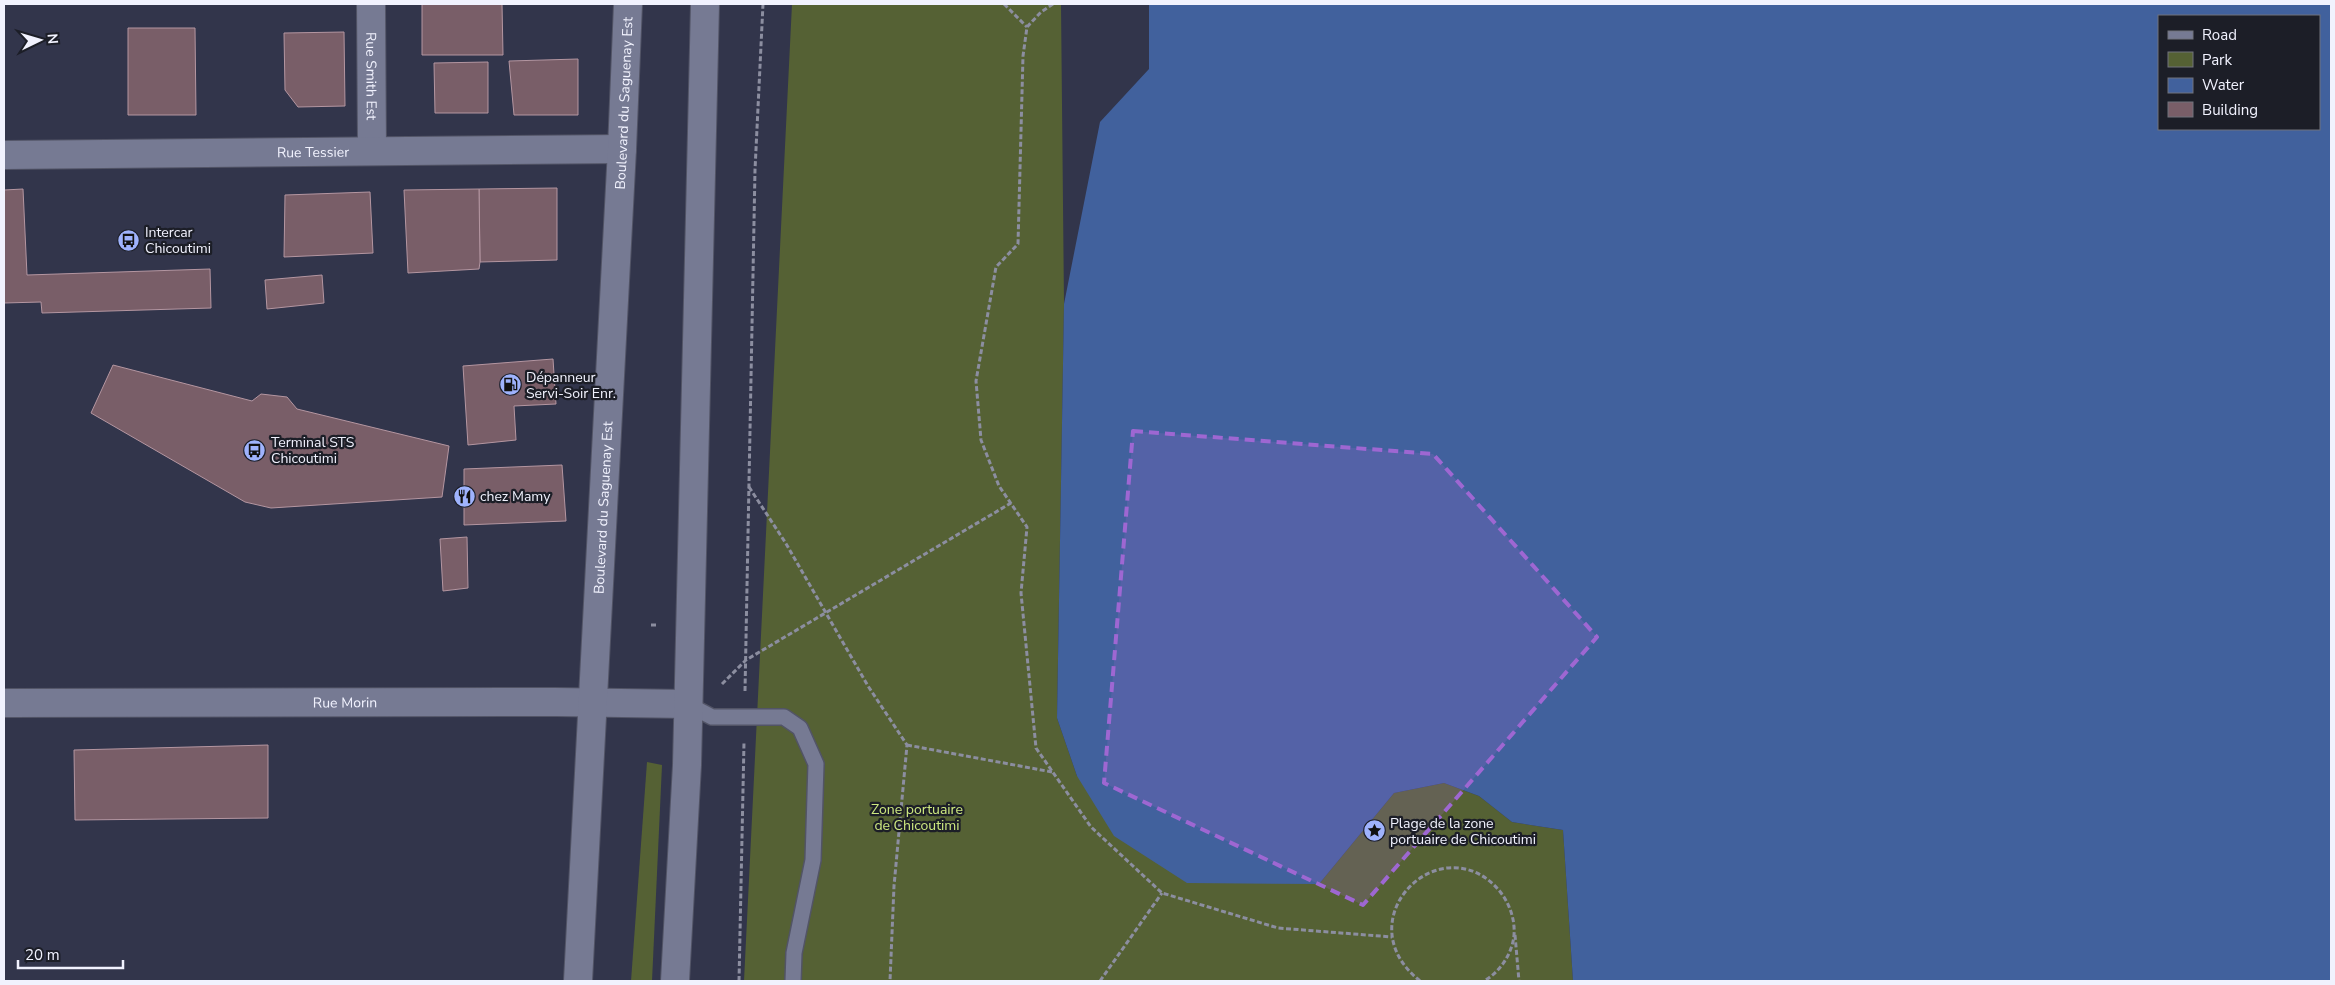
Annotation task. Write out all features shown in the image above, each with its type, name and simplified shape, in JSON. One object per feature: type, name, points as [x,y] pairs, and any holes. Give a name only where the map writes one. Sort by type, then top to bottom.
[{"type":"main road","name":"Rue Smith Est","points":[[371,4],[372,150]]},
{"type":"main road","name":"Boulevard du Saguenay Est","points":[[578,981],[594,702],[628,4]]},
{"type":"main road","points":[[675,981],[687,765],[687,704],[702,182],[704,4]]},
{"type":"main road","name":"Rue Tessier","points":[[4,155],[622,149]]},
{"type":"main road","name":"Rue Morin","points":[[4,703],[594,702],[687,704]]},
{"type":"lane","points":[[687,704],[712,717],[784,717],[800,728],[816,764],[813,860],[794,953],[793,981]]},
{"type":"path","points":[[739,981],[756,170],[763,4]]},
{"type":"path","points":[[1004,4],[1027,27]]},
{"type":"path","points":[[1053,4],[1041,12],[1027,27],[1023,56],[1018,244],[996,267],[976,381],[981,440],[999,486],[1027,527],[1021,593],[1036,748],[1091,827],[1162,893],[1278,928],[1392,937]]},
{"type":"path","points":[[749,487],[868,686],[907,744],[894,886],[890,981]]},
{"type":"path","points":[[746,660],[1011,503]]},
{"type":"path","points":[[907,744],[1053,772]]},
{"type":"path","points":[[1420,981],[1407,971],[1397,955],[1392,937],[1392,917],[1400,899],[1412,883],[1429,873],[1448,868],[1468,870],[1486,878],[1500,891],[1510,909],[1514,928],[1519,981]]},
{"type":"path","points":[[1100,981],[1162,893]]},
{"type":"path","points":[[1484,981],[1491,978],[1504,964],[1512,946],[1514,928]]},
{"type":"highlighted area","points":[[1133,431],[1433,454],[1597,637],[1363,905],[1104,783]]},
{"type":"green space","name":"Zone portuaire de Chicoutimi","points":[[792,4],[1061,4],[1064,304],[1057,718],[1077,776],[1319,884],[1394,793],[1444,783],[1479,796],[1512,822],[1563,830],[1573,981],[744,981]]},
{"type":"green space","points":[[647,762],[662,765],[652,981],[631,981]]},
{"type":"water","points":[[1149,4],[2331,4],[2331,981],[1573,981],[1563,830],[1512,822],[1479,796],[1444,783],[1394,793],[1319,884],[1187,883],[1114,836],[1077,776],[1057,718],[1064,304],[1100,122],[1149,69]]},
{"type":"building","points":[[422,4],[502,4],[503,55],[422,55]]},
{"type":"building","points":[[128,28],[195,28],[196,115],[128,115]]},
{"type":"building","points":[[344,32],[345,106],[298,107],[285,90],[284,33]]},
{"type":"building","points":[[578,59],[578,115],[514,115],[509,61]]},
{"type":"building","points":[[488,62],[488,113],[435,113],[434,63]]},
{"type":"building","points":[[557,188],[557,260],[480,262],[479,189]]},
{"type":"building","points":[[23,189],[27,275],[210,269],[211,308],[42,313],[41,302],[4,303],[4,190]]},
{"type":"building","points":[[479,189],[479,269],[408,273],[404,190]]},
{"type":"building","points":[[370,192],[373,253],[284,257],[285,195]]},
{"type":"building","points":[[322,275],[324,303],[267,309],[265,280]]},
{"type":"building","name":"Dépanneur Servi-Soir Enr.","points":[[553,359],[556,404],[514,406],[516,440],[468,445],[463,366]]},
{"type":"building","points":[[113,365],[252,401],[261,394],[287,397],[297,409],[449,446],[442,497],[271,508],[245,502],[91,413]]},
{"type":"building","points":[[562,465],[566,521],[464,525],[464,469]]},
{"type":"building","points":[[467,537],[468,588],[443,591],[440,539]]},
{"type":"building","points":[[268,745],[268,818],[75,820],[74,750]]},
{"type":"place","name":"Intercar Chicoutimi","points":[[129,240]]},
{"type":"place","name":"Dépanneur Servi-Soir Enr.","points":[[510,385]]},
{"type":"place","name":"Terminal STS Chicoutimi","points":[[255,450]]},
{"type":"place","name":"chez Mamy","points":[[464,496]]},
{"type":"place","name":"Plage de la zone portuaire de Chicoutimi","points":[[1374,831]]}]
